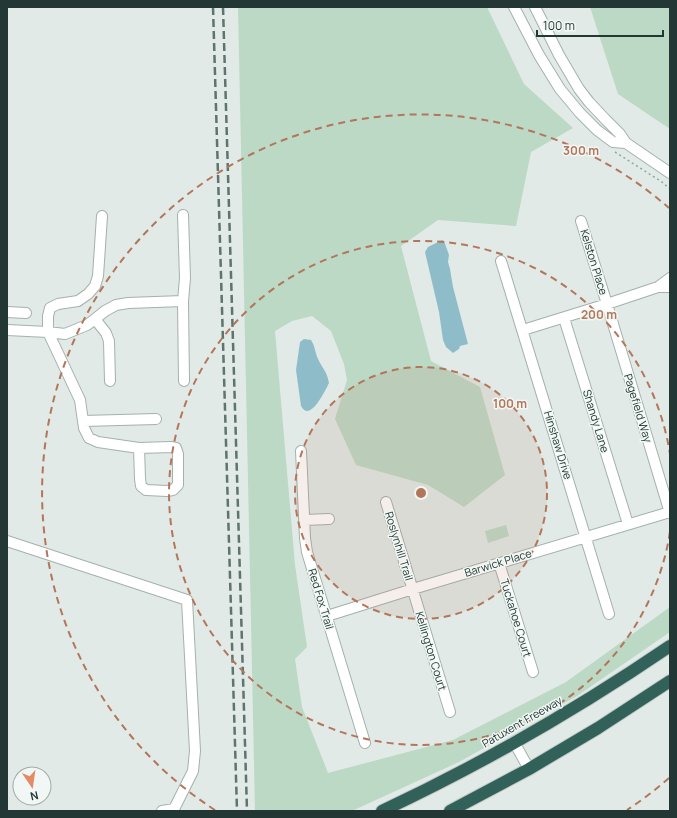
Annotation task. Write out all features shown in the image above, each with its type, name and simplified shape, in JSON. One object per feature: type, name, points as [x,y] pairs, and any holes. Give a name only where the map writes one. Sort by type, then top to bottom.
[{"type":"highway","name":"Patuxent Freeway","points":[[382,811],[451,777],[514,742],[583,702],[670,646]]},
{"type":"highway","points":[[450,811],[529,769],[598,728],[670,681]]},
{"type":"street","points":[[514,7],[539,55],[560,90],[597,130],[613,142],[626,143]]},
{"type":"street","points":[[535,7],[559,55],[579,89],[589,102],[620,134],[626,143],[670,173]]},
{"type":"street","points":[[183,215],[185,278],[183,301],[184,381]]},
{"type":"street","points":[[102,216],[98,276],[95,286],[88,294],[78,301],[58,304],[50,308],[48,316],[48,332],[80,400],[84,428],[89,438],[98,442],[139,448],[176,448],[178,454],[178,485],[173,490],[146,490],[141,486],[139,448]]},
{"type":"street","name":"Kelston Place","points":[[581,221],[607,304]]},
{"type":"street","name":"Hinshaw Drive","points":[[501,261],[609,614]]},
{"type":"street","points":[[523,330],[658,287],[670,278]]},
{"type":"street","points":[[658,287],[670,287]]},
{"type":"street","points":[[7,330],[65,334],[87,325],[105,311],[116,305],[128,303],[183,301]]},
{"type":"street","name":"Pagefield Way","points":[[607,304],[670,512]]},
{"type":"street","points":[[7,312],[26,313]]},
{"type":"street","name":"Shandy Lane","points":[[564,318],[628,524]]},
{"type":"street","points":[[95,319],[106,333],[109,341],[110,381]]},
{"type":"street","points":[[83,421],[156,419]]},
{"type":"street","name":"Red Fox Trail","points":[[301,451],[307,552],[365,743]]},
{"type":"street","name":"Roslynhill Trail","points":[[386,502],[412,589]]},
{"type":"street","name":"Barwick Place","points":[[327,616],[670,512]]},
{"type":"street","points":[[304,520],[329,520]]},
{"type":"street","points":[[7,541],[187,600],[194,751],[193,771],[174,809],[162,811]]},
{"type":"street","name":"Tuckahoe Court","points":[[500,563],[533,672]]},
{"type":"street","name":"Kellington Court","points":[[412,589],[450,712]]},
{"type":"street","points":[[514,742],[529,769]]},
{"type":"green space","points":[[238,7],[487,7],[524,84],[573,128],[531,152],[516,226],[438,220],[401,246],[431,361],[480,387],[505,475],[464,507],[428,485],[356,465],[335,419],[347,380],[344,364],[331,331],[312,316],[292,321],[275,331],[295,565],[307,647],[295,659],[302,707],[328,773],[453,740],[566,682],[670,607],[670,632],[577,696],[459,762],[351,811],[255,811]]},
{"type":"green space","points":[[590,7],[670,7],[670,129],[618,94]]},
{"type":"green space","points":[[506,525],[509,536],[488,543],[485,531]]},
{"type":"water","points":[[442,240],[444,241],[449,255],[448,262],[453,287],[468,344],[460,346],[459,349],[453,353],[446,347],[443,340],[439,312],[425,252],[428,247]]},
{"type":"water","points":[[304,339],[311,340],[329,383],[317,404],[309,411],[305,410],[301,406],[296,370],[300,342]]},
{"type":"railway","points":[[213,7],[237,811]]},
{"type":"railway","points":[[223,7],[247,811]]}]
